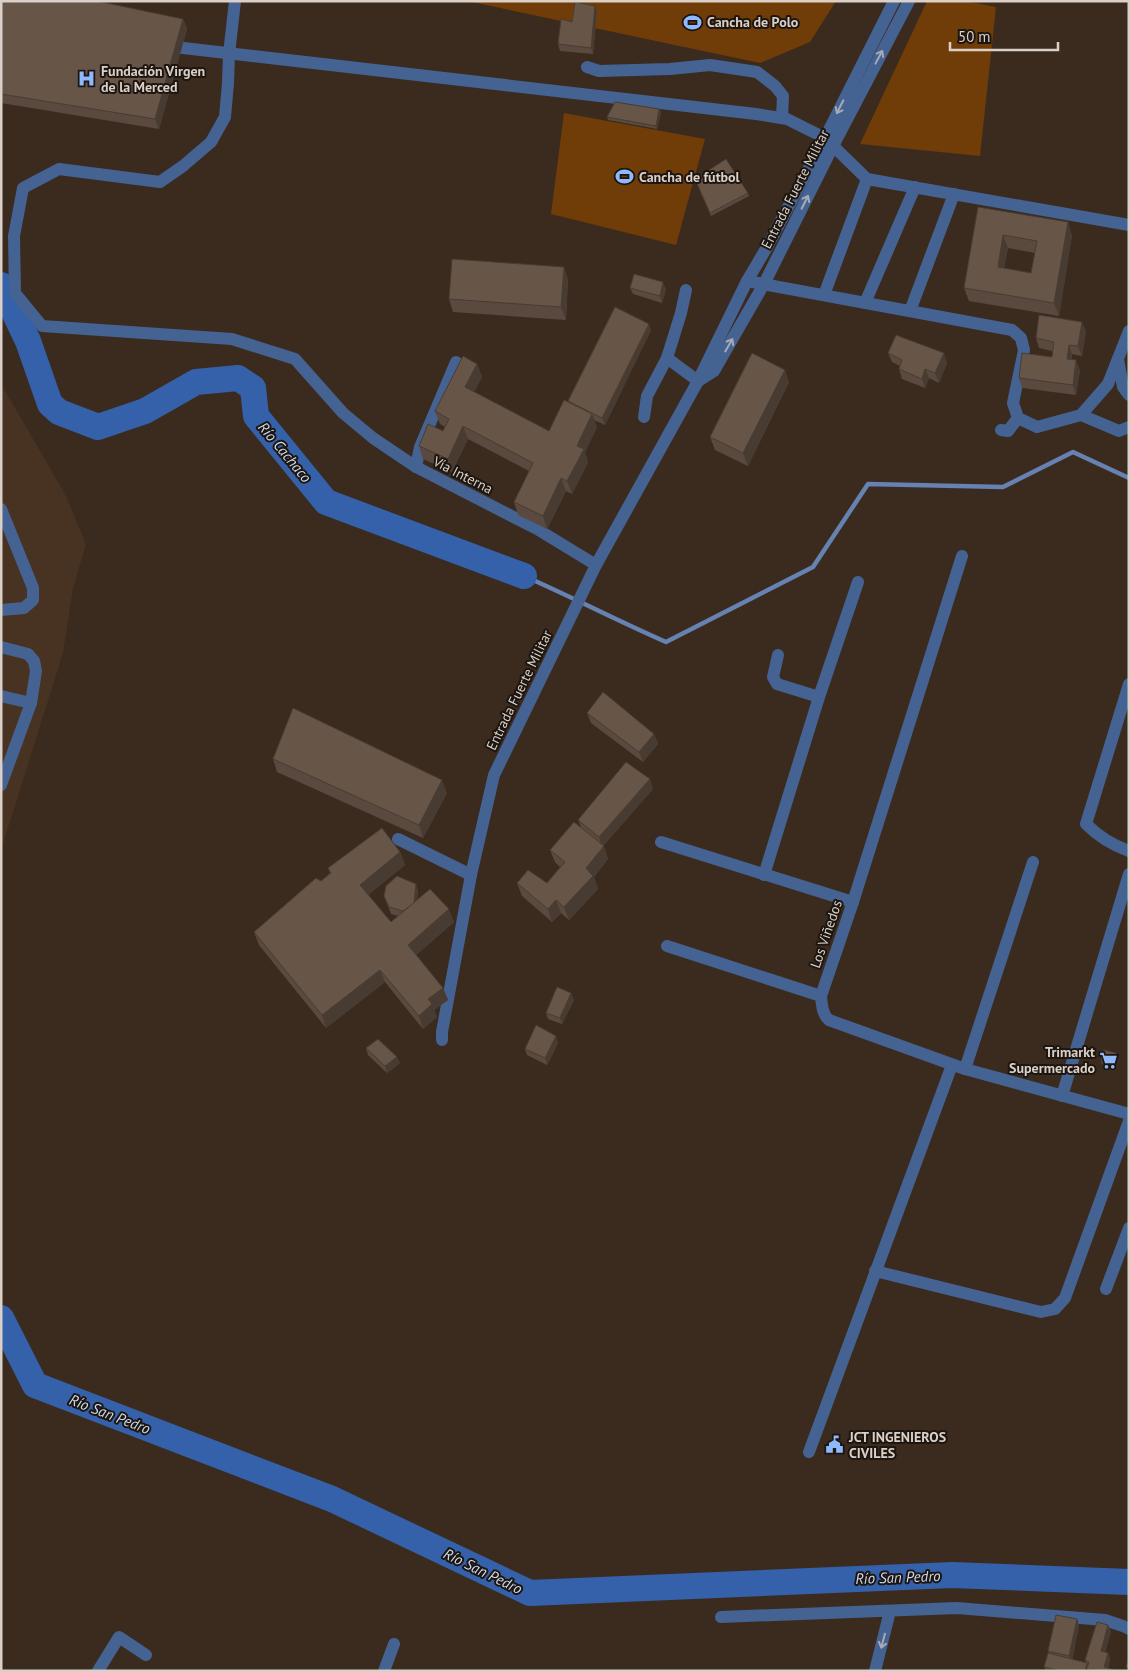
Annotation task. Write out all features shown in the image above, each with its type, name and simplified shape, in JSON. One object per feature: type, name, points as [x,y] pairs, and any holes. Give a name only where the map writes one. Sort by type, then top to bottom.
[{"type":"street","points":[[235,1],[225,117],[211,142],[183,166],[160,182],[59,169],[23,188],[14,236],[15,292],[42,326],[232,339],[295,359],[343,413],[373,438],[416,467]]},
{"type":"street","name":"Entrada Fuerte Militar","points":[[698,381],[714,371],[764,284],[894,1]]},
{"type":"street","name":"Entrada Fuerte Militar","points":[[442,1040],[471,875],[494,775],[595,567],[698,381],[747,281],[829,142],[908,1]]},
{"type":"street","points":[[153,44],[782,118],[829,142],[867,179],[1129,226]]},
{"type":"street","points":[[587,66],[599,72],[710,65],[757,72],[775,86],[783,96],[782,118]]},
{"type":"street","points":[[824,295],[867,179]]},
{"type":"street","points":[[865,303],[915,187]]},
{"type":"street","points":[[910,311],[954,194]]},
{"type":"street","points":[[747,281],[1012,330],[1021,338],[1024,350],[1013,404],[1018,418],[1037,427],[1081,414],[1108,384],[1129,331]]},
{"type":"street","points":[[644,417],[647,396],[667,358],[686,290]]},
{"type":"street","points":[[667,358],[698,381]]},
{"type":"street","points":[[1118,358],[1123,387],[1129,395]]},
{"type":"street","name":"Vía Interna","points":[[456,362],[420,447],[416,467],[537,529],[595,567]]},
{"type":"street","points":[[1081,414],[1119,431],[1129,427]]},
{"type":"street","points":[[1001,430],[1008,431],[1018,418]]},
{"type":"street","points":[[1,509],[33,588],[33,600],[24,608],[1,610]]},
{"type":"street","name":"Los Viñedos","points":[[821,996],[853,902],[962,556]]},
{"type":"street","points":[[764,875],[818,696],[858,582]]},
{"type":"street","points":[[1,647],[28,654],[34,661],[36,671],[31,703],[1,785]]},
{"type":"street","points":[[778,655],[773,677],[778,684],[818,696]]},
{"type":"street","points":[[1129,684],[1086,824],[1096,835],[1129,851]]},
{"type":"street","points":[[1,696],[31,703]]},
{"type":"street","points":[[398,840],[471,875]]},
{"type":"street","points":[[661,842],[853,902]]},
{"type":"street","points":[[965,1069],[1033,862]]},
{"type":"street","points":[[1062,1096],[1129,874]]},
{"type":"street","points":[[666,946],[821,996],[823,1011],[828,1020],[952,1065],[1129,1114]]},
{"type":"street","points":[[809,1452],[952,1065]]},
{"type":"street","points":[[875,1272],[1040,1312],[1055,1309],[1065,1298],[1129,1121]]},
{"type":"street","points":[[1106,1289],[1129,1228]]},
{"type":"street","points":[[720,1617],[957,1608],[1105,1620],[1129,1629]]},
{"type":"street","points":[[875,1671],[890,1611]]},
{"type":"street","points":[[98,1671],[119,1637],[146,1655]]},
{"type":"street","points":[[384,1671],[394,1644]]},
{"type":"shaded area","name":"Cancha de Polo","points":[[467,1],[836,1],[810,42],[760,63]]},
{"type":"shaded area","points":[[927,1],[973,1],[971,2],[996,7],[980,156],[860,144]]},
{"type":"shaded area","name":"Cancha de fútbol","points":[[564,113],[705,139],[676,245],[551,214]]},
{"type":"shaded area","points":[[1,384],[65,494],[86,544],[73,588],[63,653],[1,850]]},
{"type":"building","name":"Fundación Virgen de la Merced","points":[[1,1],[97,1],[183,19],[155,119],[1,94]]},
{"type":"building","points":[[575,2],[595,6],[591,48],[558,44],[561,19],[572,22]]},
{"type":"building","points":[[615,102],[659,109],[656,126],[607,117]]},
{"type":"building","points":[[726,159],[748,193],[710,213],[695,179]]},
{"type":"building","points":[[978,207],[1068,222],[1054,303],[964,288]],"holes":[[[1003,235],[1037,241],[1031,273],[998,267]]]},
{"type":"building","points":[[452,259],[564,267],[561,307],[449,299]]},
{"type":"building","points":[[634,274],[663,282],[660,296],[630,288]]},
{"type":"building","points":[[615,307],[649,324],[602,418],[568,401]]},
{"type":"building","points":[[1039,315],[1082,322],[1078,346],[1069,345],[1067,359],[1076,360],[1073,385],[1019,378],[1022,353],[1052,357],[1054,342],[1036,338]]},
{"type":"building","points":[[896,335],[944,353],[935,373],[925,369],[922,379],[899,369],[902,360],[888,353]]},
{"type":"building","points":[[752,353],[785,370],[743,453],[710,437]]},
{"type":"building","points":[[463,356],[477,364],[465,387],[549,431],[564,400],[592,414],[577,446],[584,449],[567,481],[561,478],[543,516],[514,502],[533,463],[463,426],[448,459],[419,446],[428,424],[443,431],[449,419],[435,411]]},
{"type":"building","points":[[603,692],[654,734],[639,752],[587,713]]},
{"type":"building","points":[[293,708],[442,780],[419,825],[273,759]]},
{"type":"building","points":[[626,762],[650,779],[599,837],[578,820]]},
{"type":"building","points":[[574,822],[604,846],[586,868],[593,876],[564,907],[556,900],[548,909],[517,883],[528,870],[547,883],[565,862],[550,850]]},
{"type":"building","points":[[382,828],[400,852],[360,885],[391,922],[430,889],[449,909],[408,945],[443,988],[428,999],[432,1004],[419,1016],[380,970],[322,1015],[254,932],[316,878],[321,881],[331,873],[328,868]]},
{"type":"building","points":[[397,876],[416,884],[414,903],[403,911],[389,907],[384,896],[386,886]]},
{"type":"building","points":[[557,987],[571,993],[560,1018],[546,1013]]},
{"type":"building","points":[[536,1025],[556,1036],[545,1058],[525,1049]]},
{"type":"building","points":[[378,1039],[397,1057],[385,1066],[366,1048]]},
{"type":"building","points":[[1104,1050],[1116,1053],[1112,1064],[1101,1061]]},
{"type":"building","points":[[1056,1615],[1077,1619],[1069,1656],[1048,1651]]},
{"type":"building","points":[[1097,1622],[1108,1625],[1101,1651],[1108,1653],[1104,1667],[1118,1671],[1086,1671],[1089,1662],[1085,1660]]},
{"type":"building","points":[[1048,1653],[1087,1663],[1085,1671],[1060,1671],[1044,1667]]},
{"type":"waterway","name":"Río Cachaco","points":[[1,285],[28,341],[50,404],[59,412],[98,427],[145,411],[196,382],[238,378],[253,388],[256,416],[326,502],[524,576]]},
{"type":"waterway","points":[[524,576],[666,642],[813,567],[868,484],[1003,487],[1073,452],[1129,478]]},
{"type":"waterway","name":"Río San Pedro","points":[[1,1318],[35,1385],[332,1499],[530,1593],[952,1575],[1129,1582]]},
{"type":"place","name":"Cancha de Polo","points":[[693,22]]},
{"type":"place","name":"Fundación Virgen de la Merced","points":[[87,79]]},
{"type":"place","name":"Cancha de fútbol","points":[[625,177]]},
{"type":"place","name":"Trimarkt Supermercado","points":[[1109,1060]]},
{"type":"place","name":"JCT INGENIEROS CIVILES","points":[[835,1445]]}]
